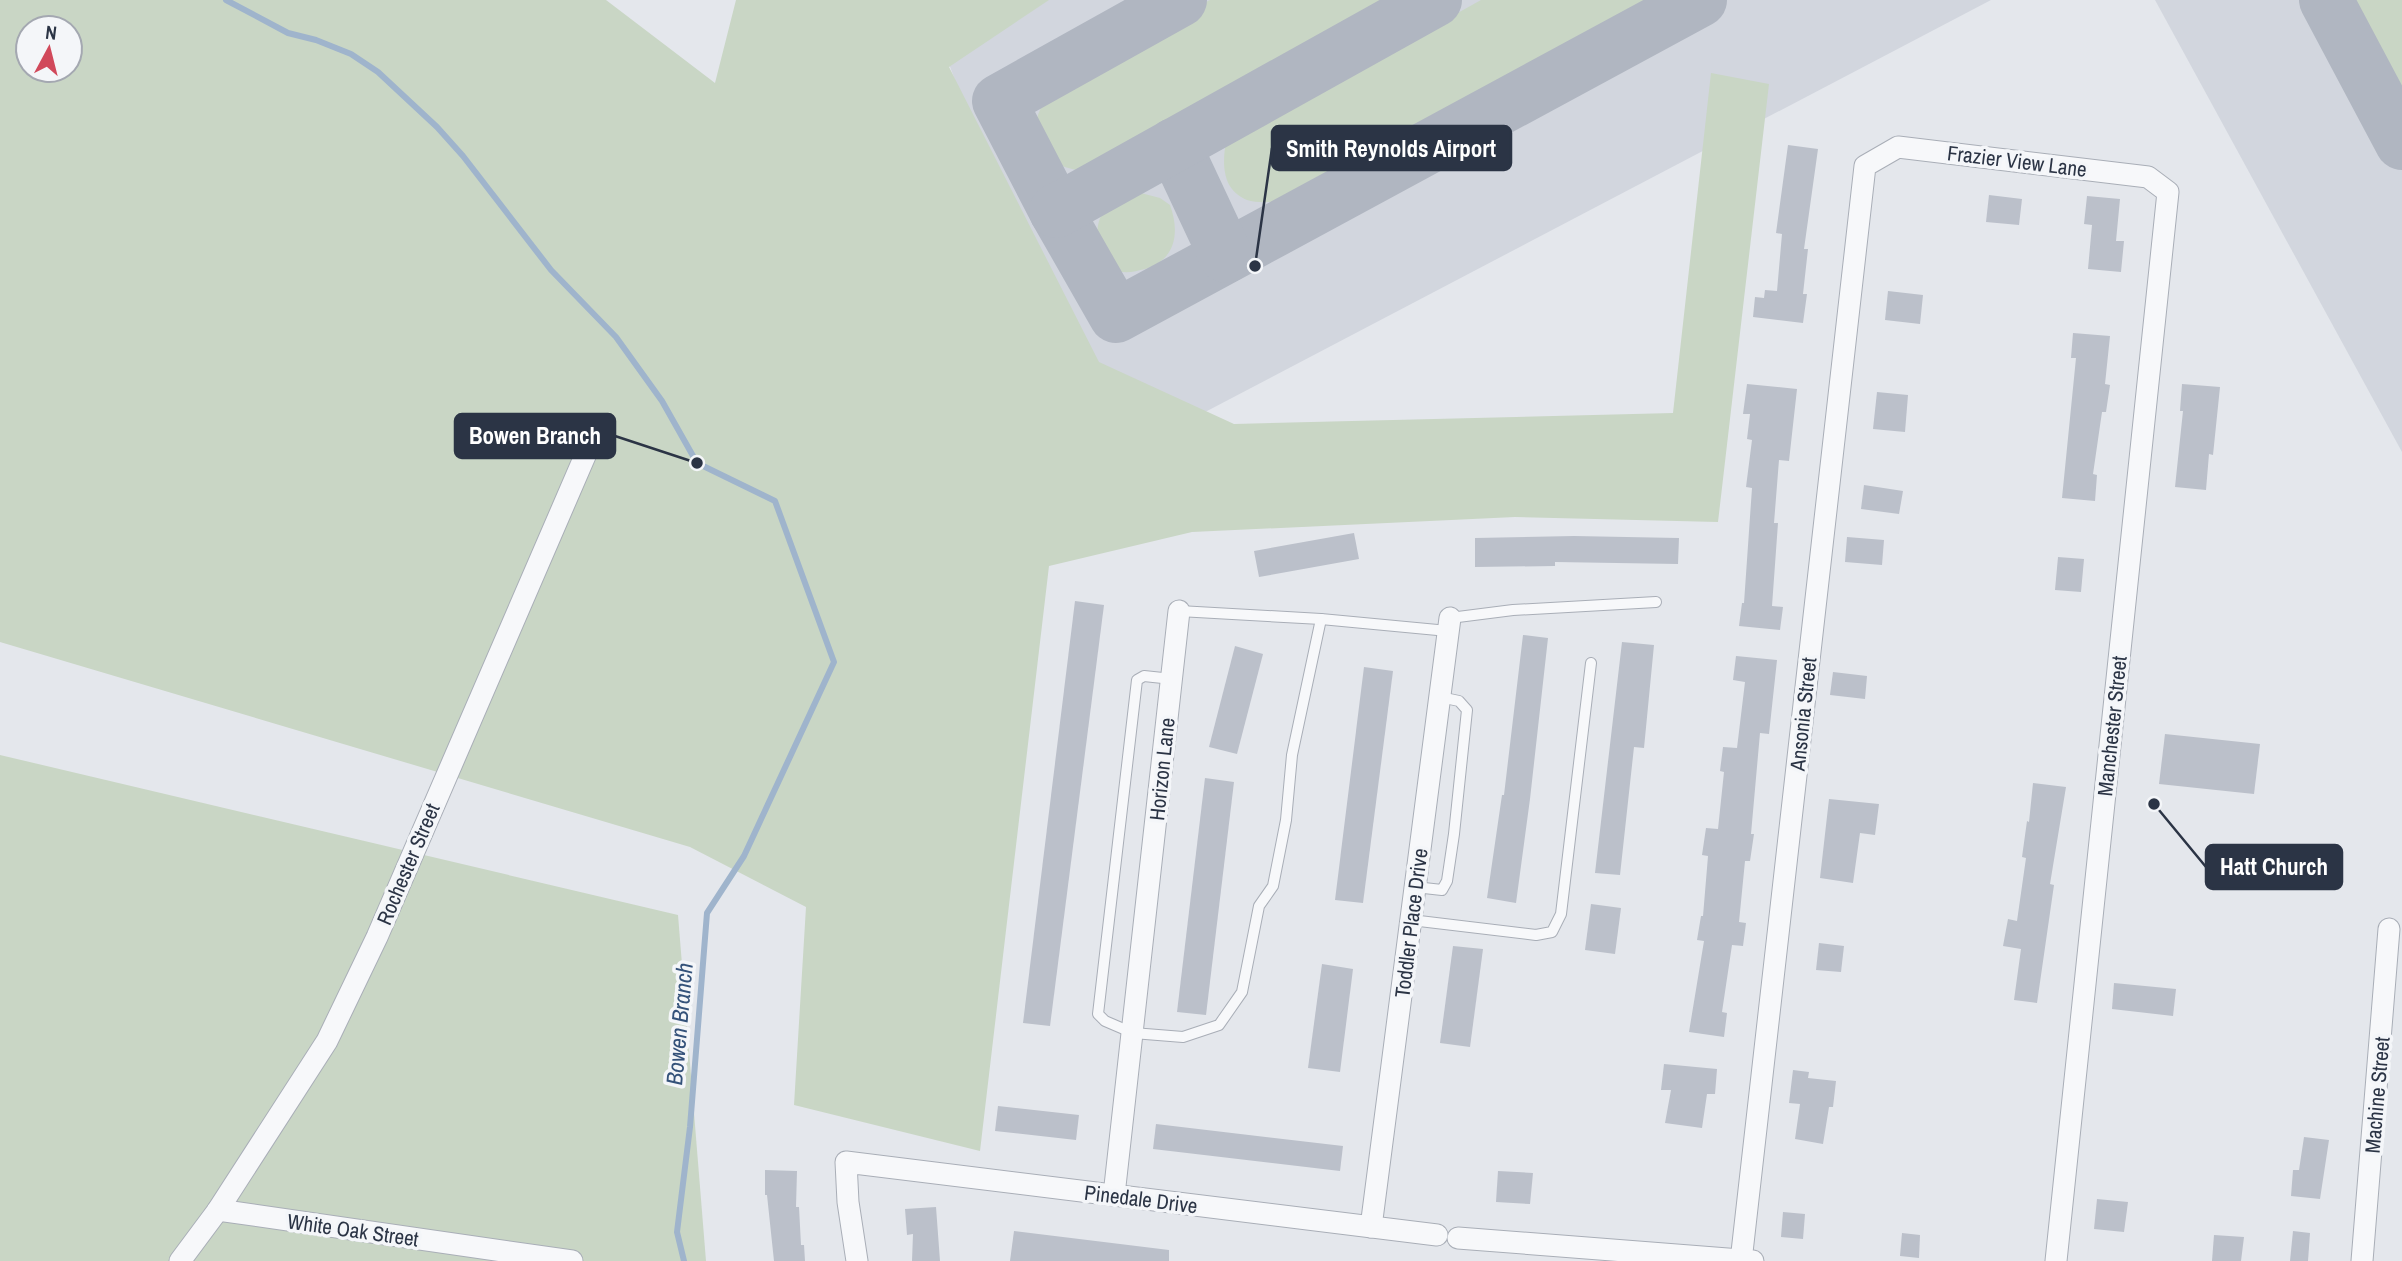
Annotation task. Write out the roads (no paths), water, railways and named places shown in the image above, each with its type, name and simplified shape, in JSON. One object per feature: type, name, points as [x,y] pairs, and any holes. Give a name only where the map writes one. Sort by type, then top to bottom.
[{"type":"street","name":"Frazier View Lane","points":[[1865,166],[1898,148],[2148,177],[2168,192]]},
{"type":"street","name":"Ansonia Street","points":[[1745,1261],[1865,166]]},
{"type":"street","name":"Manchester Street","points":[[2056,1261],[2168,192]]},
{"type":"street","name":"Rochester Street","points":[[180,1261],[218,1210],[327,1041],[377,937],[591,442]]},
{"type":"street","name":"Horizon Lane","points":[[1114,1195],[1180,611]]},
{"type":"street","name":"Toddler Place Drive","points":[[1371,1227],[1449,625]]},
{"type":"street","name":"Machine Street","points":[[2362,1261],[2389,929]]},
{"type":"street","name":"Pinedale Drive","points":[[857,1261],[848,1202],[846,1162],[1447,1236],[1745,1261]]},
{"type":"street","name":"White Oak Street","points":[[218,1210],[572,1261]]},
{"type":"lane","name":"Horizon Lane","points":[[1180,611],[1449,625],[1513,610],[1657,602]]},
{"type":"lane","points":[[1172,679],[1144,676],[1137,680],[1098,1014],[1105,1021],[1132,1033],[1183,1037],[1219,1025],[1242,992],[1259,906],[1273,886],[1276,873],[1286,820],[1292,755],[1321,619]]},
{"type":"lane","points":[[1411,920],[1536,935],[1552,932],[1561,914],[1591,663]]},
{"type":"lane","points":[[1415,887],[1442,890],[1447,881],[1456,822],[1467,710],[1459,701],[1440,697]]},
{"type":"waterway","name":"Bowen Branch","points":[[226,0],[288,33],[316,40],[351,54],[378,72],[437,127],[463,156],[551,270],[616,337],[662,401],[697,463],[775,501],[834,662],[744,856],[707,913],[690,1127],[677,1232],[684,1261]]},
{"type":"place","name":"Smith Reynolds Airport","points":[[1255,266]]},
{"type":"place","name":"Bowen Branch","points":[[697,463]]},
{"type":"place","name":"Hatt Church","points":[[2154,804]]}]
